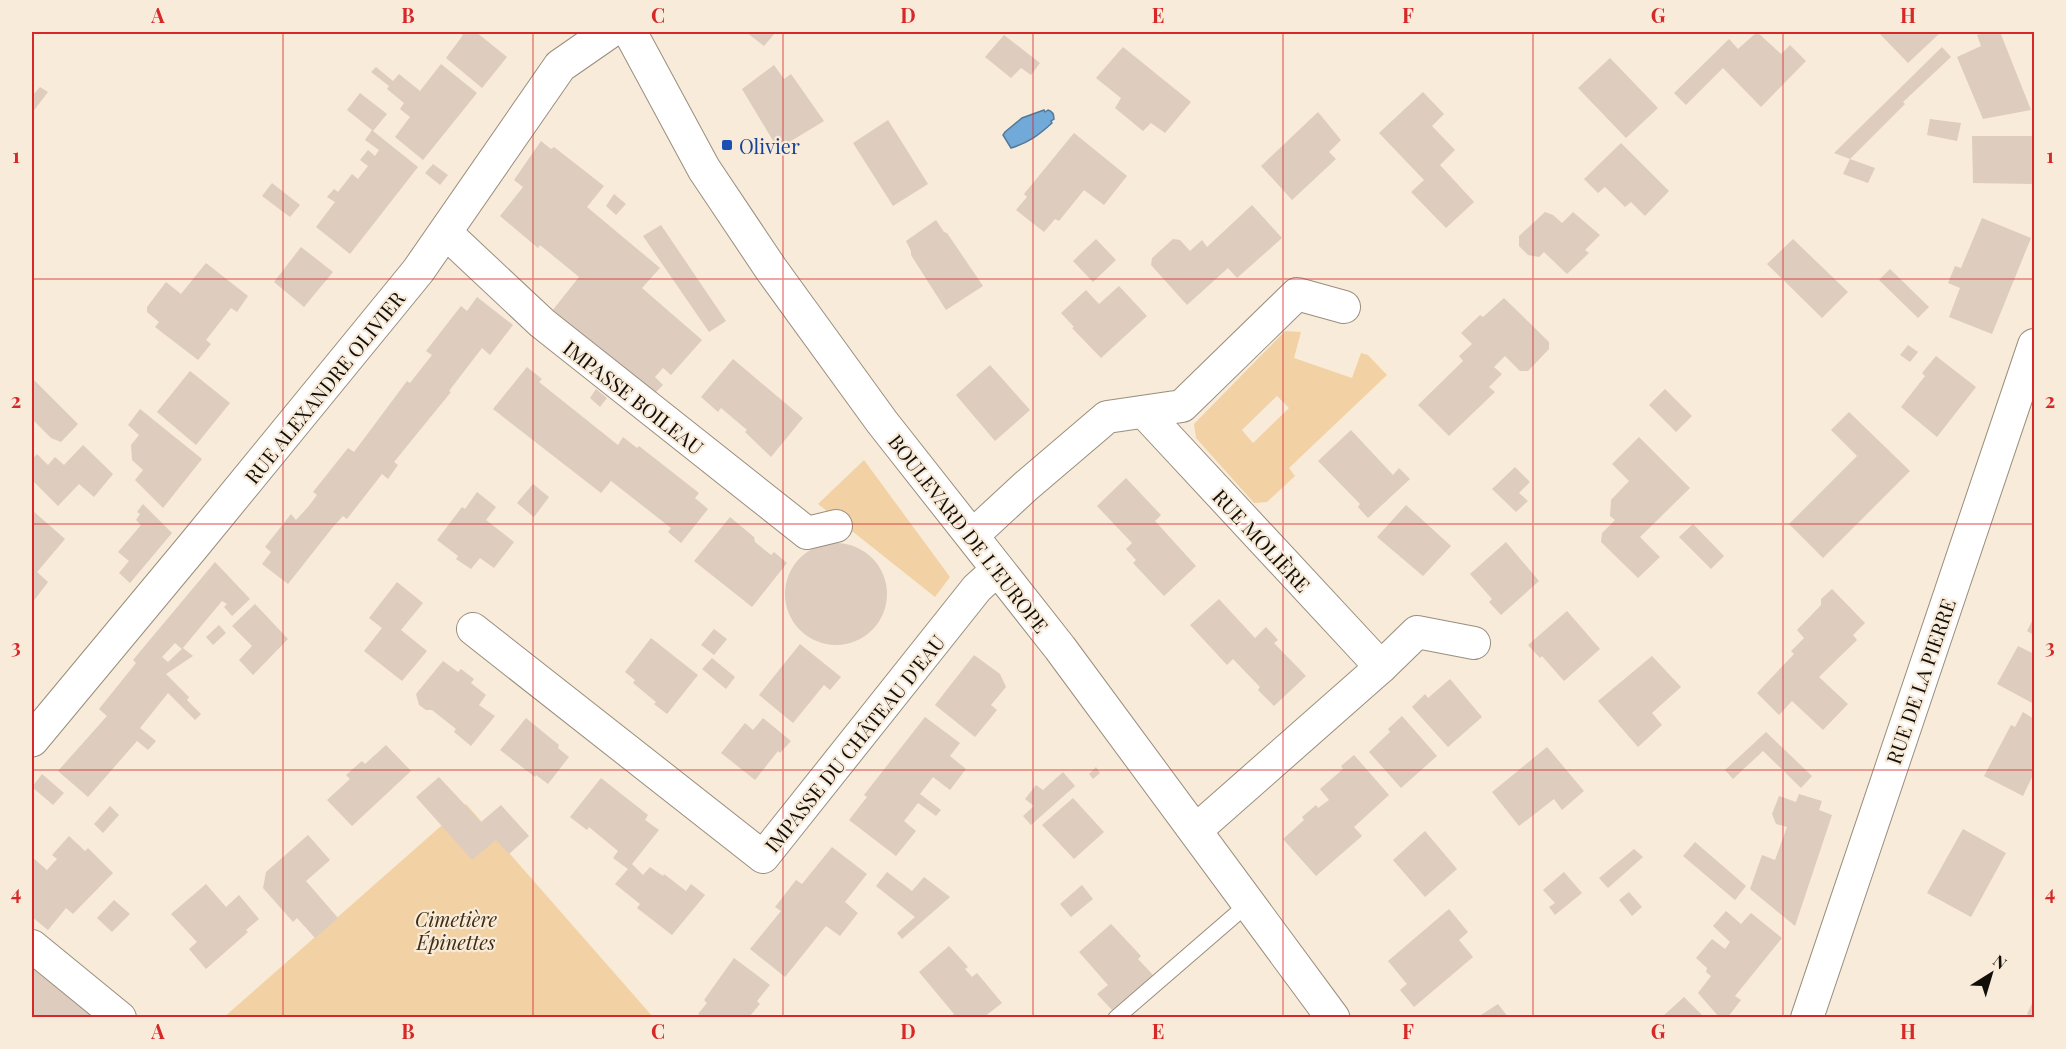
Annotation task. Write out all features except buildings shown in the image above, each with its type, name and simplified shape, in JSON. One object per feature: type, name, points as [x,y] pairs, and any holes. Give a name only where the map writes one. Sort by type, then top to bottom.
[{"type":"street","name":"RUE ALEXANDRE OLIVIER","points":[[32,740],[418,271],[560,66],[609,32]]},
{"type":"street","name":"BOULEVARD DE L'EUROPE","points":[[630,32],[704,169],[771,269],[882,422],[1060,648],[1333,1017]]},
{"type":"street","name":"IMPASSE BOILEAU","points":[[446,233],[542,323],[807,533],[836,526]]},
{"type":"street","points":[[972,536],[1026,486],[1107,417],[1182,406],[1297,294],[1344,307]]},
{"type":"street","name":"RUE DE LA PIERRE","points":[[1807,1017],[2034,345]]},
{"type":"street","name":"RUE MOLIÈRE","points":[[1144,412],[1381,667]]},
{"type":"street","name":"IMPASSE DU CHÂTEAU D'EAU","points":[[473,629],[538,663],[763,857],[977,588],[998,569]]},
{"type":"street","points":[[1195,831],[1381,667],[1417,632],[1474,643]]},
{"type":"street","points":[[32,946],[120,1017]]},
{"type":"lane","points":[[1116,1017],[1249,903]]},
{"type":"green space","points":[[1285,331],[1301,332],[1294,358],[1352,378],[1361,353],[1368,355],[1387,375],[1289,468],[1295,476],[1267,502],[1254,503],[1196,438],[1194,424]],"holes":[[[1277,396],[1289,408],[1253,443],[1242,430]]]},
{"type":"green space","points":[[864,460],[950,577],[935,597],[818,504]]},
{"type":"green space","name":"Cimetière Épinettes","points":[[466,804],[653,1017],[223,1018]]},
{"type":"water","points":[[1044,110],[1052,113],[1054,119],[1052,123],[1033,138],[1011,148],[1003,135],[1005,132],[1022,118]]},
{"type":"place","name":"Olivier","points":[[727,145]]}]
